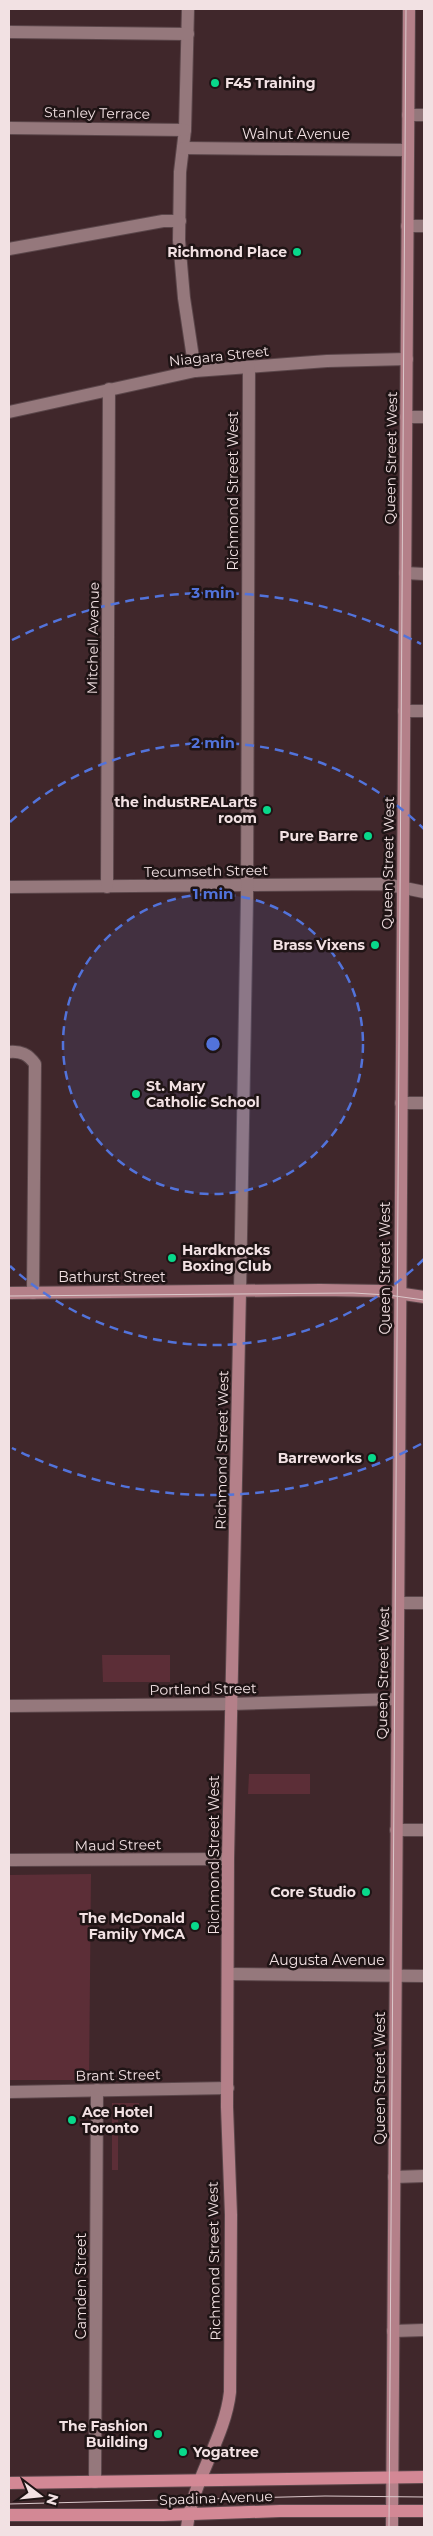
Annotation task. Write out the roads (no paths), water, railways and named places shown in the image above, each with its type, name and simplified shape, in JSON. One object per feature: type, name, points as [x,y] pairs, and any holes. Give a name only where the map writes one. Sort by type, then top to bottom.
[{"type":"main road","name":"Queen Street West","points":[[392,2527],[409,9]]},
{"type":"main road","name":"Richmond Street West","points":[[187,2527],[199,2480],[226,2413],[230,2392],[231,2215],[228,2155],[228,1859],[240,1291]]},
{"type":"main road","name":"Bathurst Street","points":[[9,1293],[383,1291],[424,1297]]},
{"type":"main road","name":"Spadina Avenue","points":[[9,2483],[424,2477]]},
{"type":"main road","name":"Spadina Avenue","points":[[9,2515],[189,2514],[280,2510],[424,2511]]},
{"type":"street","points":[[188,9],[185,130],[180,221],[184,298],[195,371]]},
{"type":"street","points":[[9,32],[188,34]]},
{"type":"street","points":[[408,115],[424,115]]},
{"type":"street","name":"Stanley Terrace","points":[[9,128],[185,130]]},
{"type":"street","name":"Walnut Avenue","points":[[183,148],[408,150]]},
{"type":"street","points":[[9,249],[163,221],[180,221]]},
{"type":"street","points":[[407,226],[424,226]]},
{"type":"street","name":"Niagara Street","points":[[9,412],[195,371],[407,359]]},
{"type":"street","name":"Richmond Street West","points":[[240,1291],[247,885],[249,367]]},
{"type":"street","name":"Mitchell Avenue","points":[[107,887],[109,389]]},
{"type":"street","points":[[406,417],[424,418]]},
{"type":"street","points":[[405,573],[424,574]]},
{"type":"street","points":[[404,711],[424,711]]},
{"type":"street","name":"Tecumseth Street","points":[[9,887],[384,884],[424,892]]},
{"type":"street","points":[[9,1052],[21,1052],[30,1057],[35,1064],[33,1293]]},
{"type":"street","points":[[401,1103],[424,1103]]},
{"type":"street","points":[[399,1603],[424,1603]]},
{"type":"street","name":"Portland Street","points":[[9,1706],[231,1704],[397,1699]]},
{"type":"street","points":[[396,1830],[424,1830]]},
{"type":"street","name":"Maud Street","points":[[9,1860],[228,1859]]},
{"type":"street","name":"Augusta Avenue","points":[[229,1974],[424,1976]]},
{"type":"street","name":"Brant Street","points":[[9,2092],[228,2088]]},
{"type":"street","name":"Camden Street","points":[[95,2482],[97,2090]]},
{"type":"street","points":[[394,2177],[424,2176]]},
{"type":"street","points":[[393,2331],[424,2330]]},
{"type":"tram line","points":[[389,2527],[406,9]]},
{"type":"tram line","points":[[9,1296],[353,1293],[424,1300]]},
{"type":"tram line","points":[[9,2504],[325,2496],[424,2497]]},
{"type":"place","name":"F45 Training","points":[[215,83]]},
{"type":"place","name":"Richmond Place","points":[[297,252]]},
{"type":"place","name":"the industREALarts room","points":[[267,810]]},
{"type":"place","name":"Pure Barre","points":[[368,836]]},
{"type":"place","name":"Brass Vixens","points":[[375,945]]},
{"type":"place","name":"St. Mary Catholic School","points":[[136,1094]]},
{"type":"place","name":"Hardknocks Boxing Club","points":[[172,1258]]},
{"type":"place","name":"Barreworks","points":[[372,1458]]},
{"type":"place","name":"Core Studio","points":[[366,1892]]},
{"type":"place","name":"The McDonald Family YMCA","points":[[195,1926]]},
{"type":"place","name":"Ace Hotel Toronto","points":[[72,2120]]},
{"type":"place","name":"The Fashion Building","points":[[158,2434]]},
{"type":"place","name":"Yogatree","points":[[183,2452]]}]
